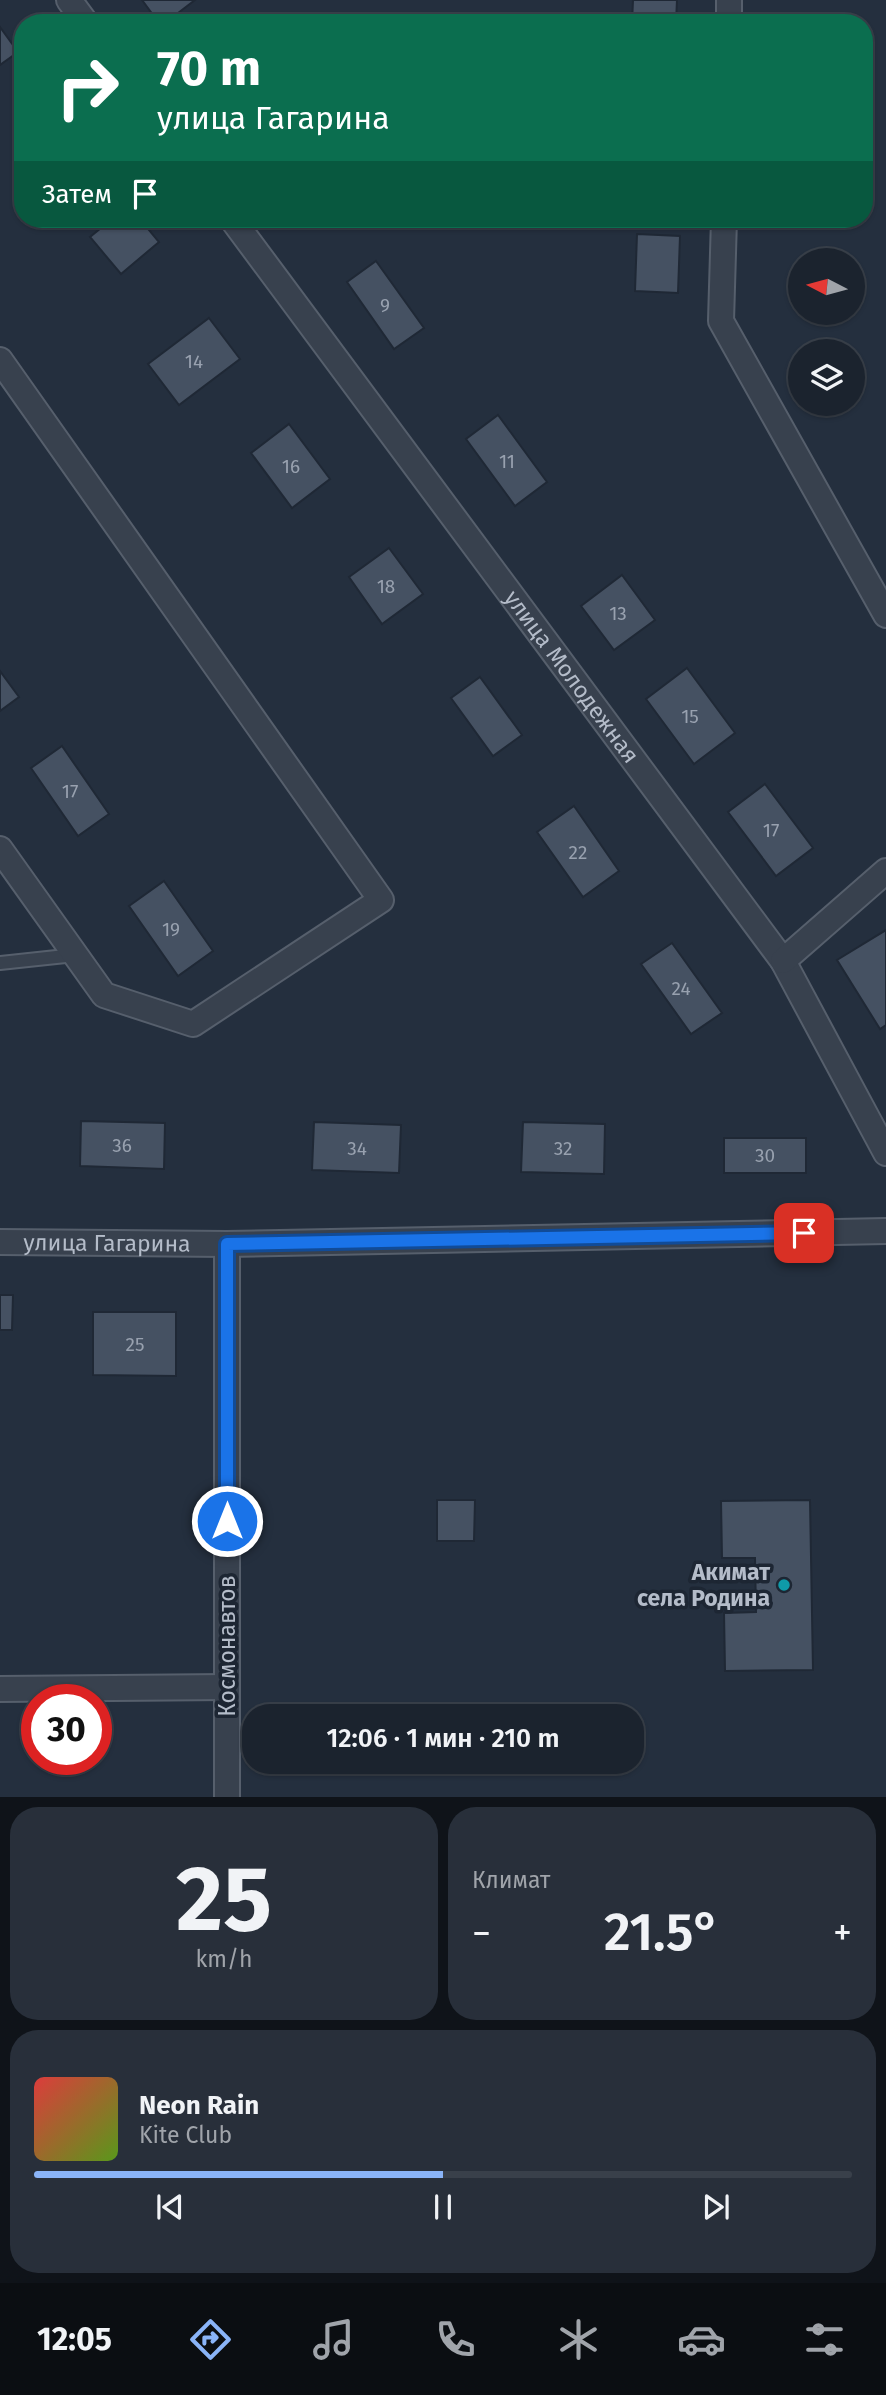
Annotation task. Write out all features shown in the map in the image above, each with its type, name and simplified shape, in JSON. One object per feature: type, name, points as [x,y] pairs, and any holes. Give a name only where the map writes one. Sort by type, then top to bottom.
[{"type":"street","name":"улица Молодежная","points":[[239,228],[783,961],[886,1153]]},
{"type":"street","points":[[724,228],[721,321],[886,615]]},
{"type":"street","points":[[0,360],[382,900],[193,1024],[104,995],[0,849]]},
{"type":"street","points":[[783,961],[886,871]]},
{"type":"street","name":"улица Гагарина","points":[[0,1242],[227,1244],[886,1231]]},
{"type":"street","name":"Космонавтов","points":[[227,1244],[227,1797]]},
{"type":"street","points":[[0,1689],[226,1687]]},
{"type":"lane","points":[[0,963],[75,955]]},
{"type":"building","points":[[142,0],[195,0],[177,14],[152,14]]},
{"type":"building","points":[[633,0],[677,0],[676,14],[632,14]]},
{"type":"building","points":[[0,27],[14,46],[14,55],[0,65]]},
{"type":"building","points":[[101,228],[147,228],[159,242],[121,274],[90,237]]},
{"type":"building","points":[[637,234],[680,236],[678,293],[635,291]]},
{"type":"building","points":[[376,261],[424,328],[394,349],[347,282]]},
{"type":"building","points":[[209,318],[240,359],[179,405],[148,364]]},
{"type":"building","points":[[498,415],[547,482],[515,506],[466,439]]},
{"type":"building","points":[[289,424],[330,479],[292,508],[251,453]]},
{"type":"building","points":[[389,548],[423,594],[382,624],[349,577]]},
{"type":"building","points":[[622,575],[655,620],[614,650],[581,606]]},
{"type":"building","points":[[687,668],[735,733],[694,764],[646,699]]},
{"type":"building","points":[[0,671],[19,697],[0,711]]},
{"type":"building","points":[[480,677],[522,735],[493,756],[451,698]]},
{"type":"building","points":[[62,746],[109,814],[78,836],[31,768]]},
{"type":"building","points":[[765,784],[813,848],[776,876],[728,812]]},
{"type":"building","points":[[574,806],[619,871],[583,897],[537,832]]},
{"type":"building","points":[[164,881],[213,951],[178,976],[129,906]]},
{"type":"building","points":[[886,930],[886,1025],[880,1029],[837,960]]},
{"type":"building","points":[[672,943],[722,1013],[691,1034],[641,964]]},
{"type":"building","points":[[81,1121],[165,1123],[164,1169],[80,1166]]},
{"type":"building","points":[[314,1122],[401,1125],[399,1173],[312,1170]]},
{"type":"building","points":[[523,1122],[605,1124],[604,1174],[521,1172]]},
{"type":"building","points":[[724,1138],[806,1138],[806,1173],[724,1173]]},
{"type":"building","points":[[0,1295],[13,1295],[12,1330],[0,1330]]},
{"type":"building","points":[[93,1312],[176,1312],[176,1376],[93,1375]]},
{"type":"building","points":[[437,1500],[475,1500],[474,1541],[437,1541]]},
{"type":"building","name":"Акимат села Родина","points":[[810,1500],[813,1670],[725,1671],[724,1613],[756,1612],[755,1558],[722,1558],[721,1501]]},
{"type":"place","name":"Акимат села Родина","points":[[784,1585]]},
{"type":"route","points":[[227,1521],[227,1244],[804,1233]]}]
